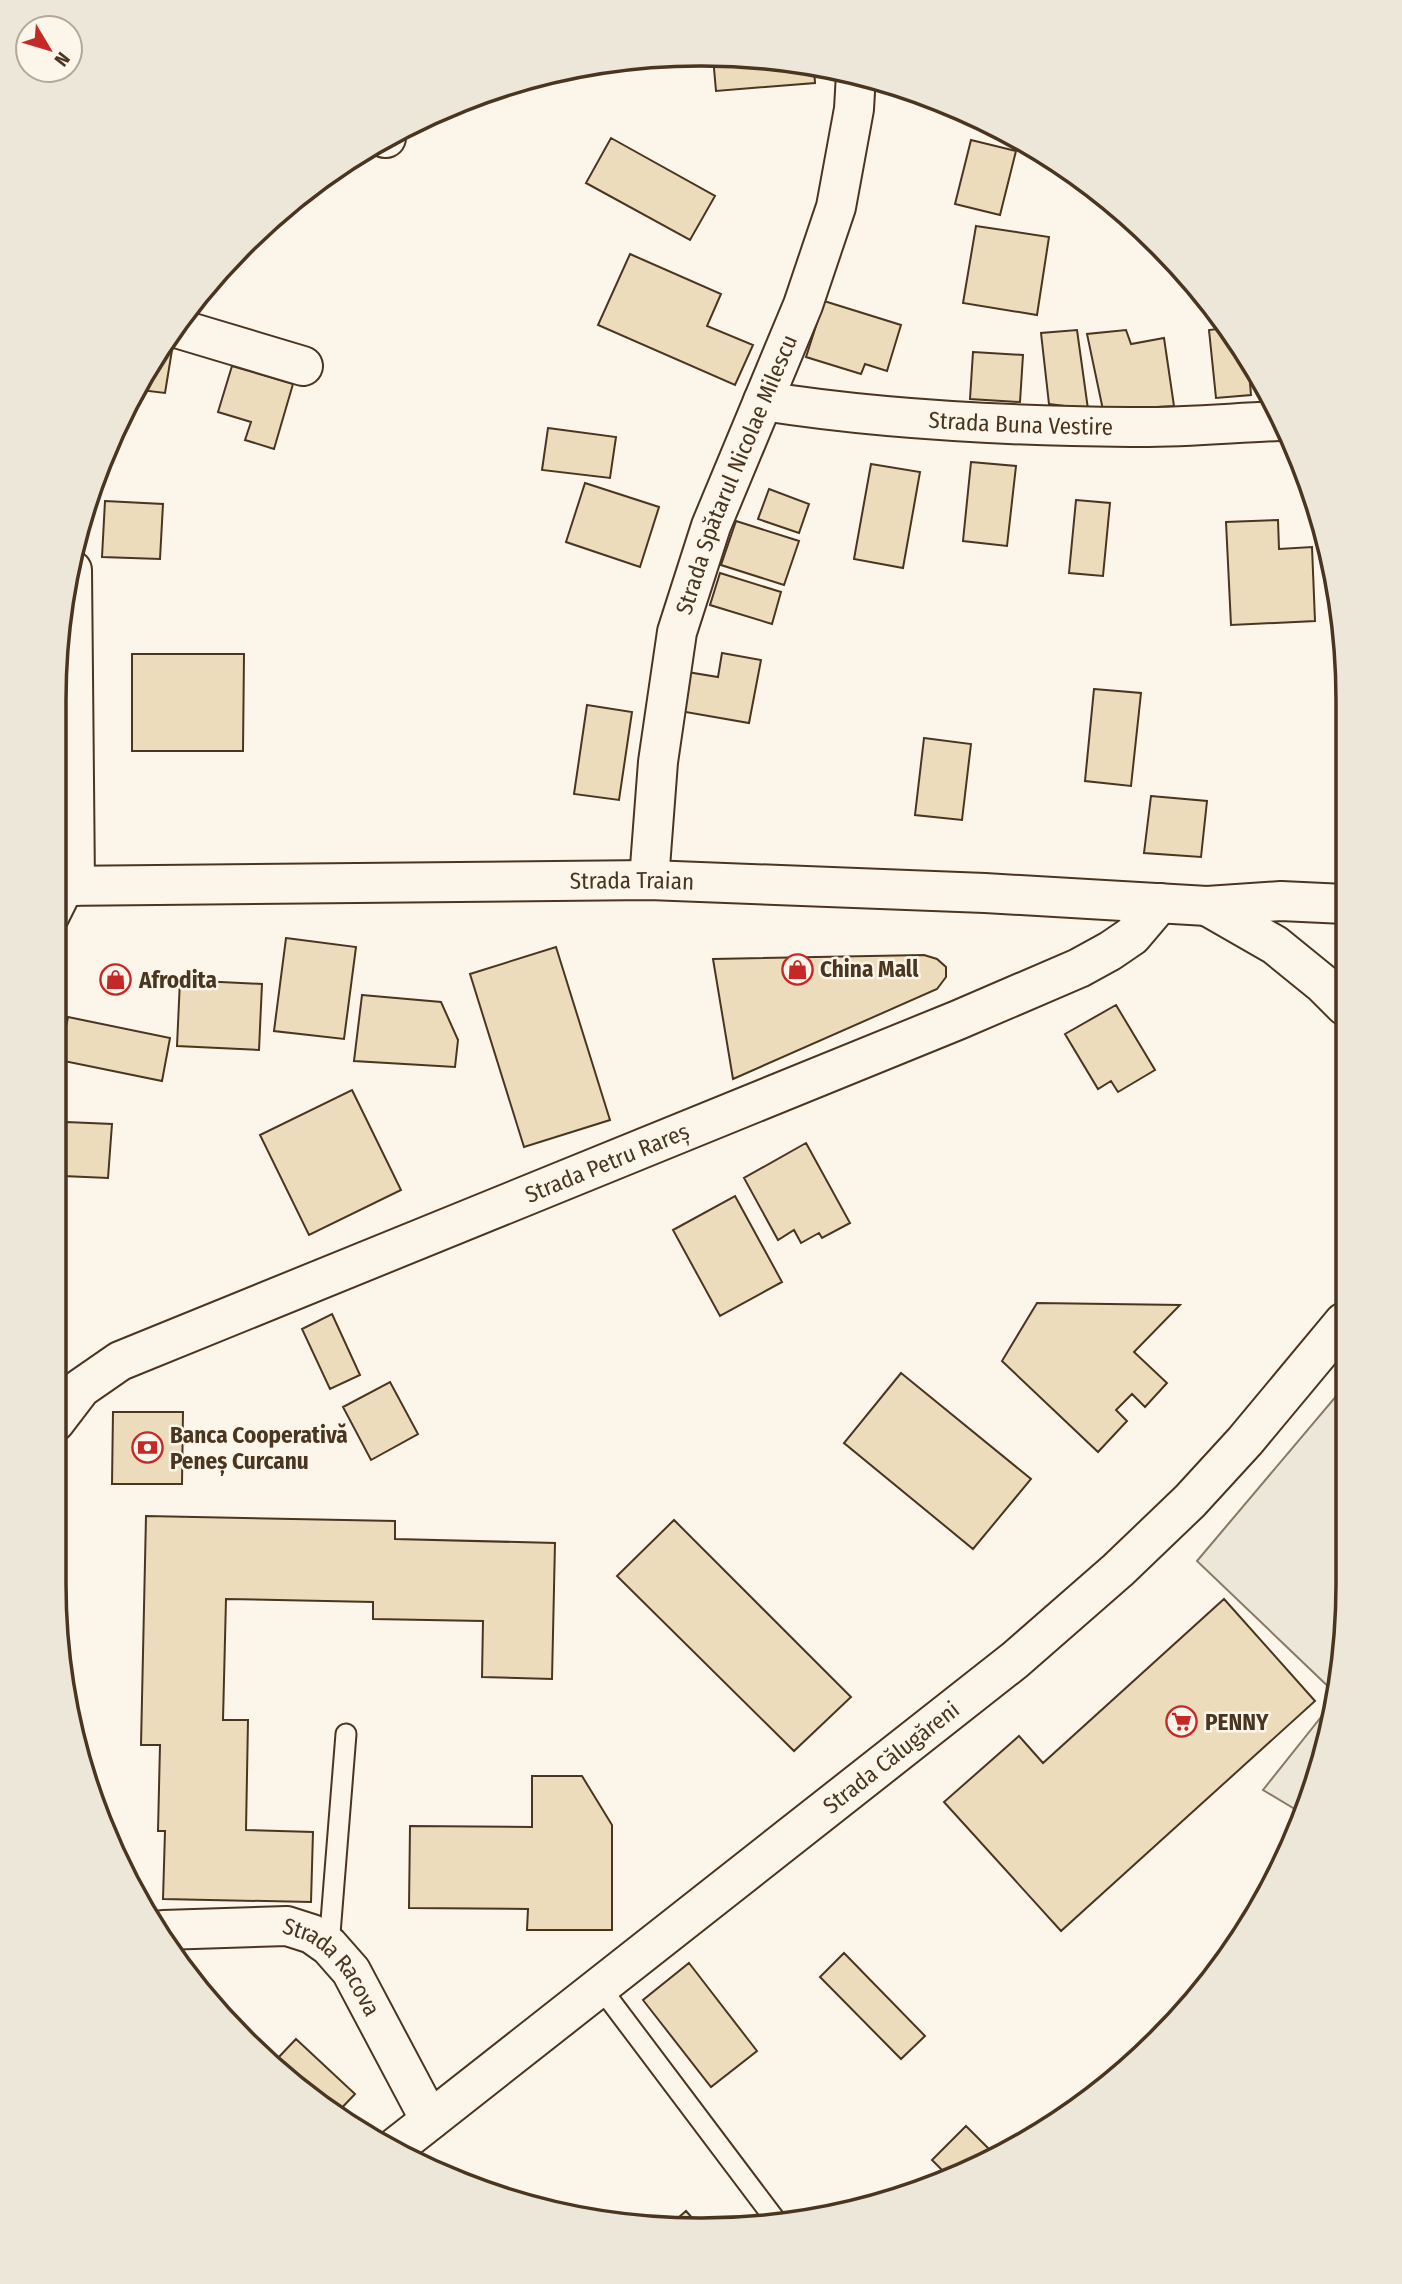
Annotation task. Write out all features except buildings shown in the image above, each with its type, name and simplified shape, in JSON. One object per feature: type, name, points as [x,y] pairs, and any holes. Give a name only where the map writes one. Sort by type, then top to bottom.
[{"type":"street","name":"Strada Spătarul Nicolae Milescu","points":[[649,880],[658,762],[677,632],[711,526],[803,304],[836,207],[854,109],[855,86]]},
{"type":"street","points":[[186,331],[303,366]]},
{"type":"street","name":"Strada Buna Vestire","points":[[763,401],[838,413],[1018,424],[1132,428],[1271,421]]},
{"type":"street","points":[[66,696],[67,886]]},
{"type":"street","name":"Strada Traian","points":[[67,886],[649,880],[1207,906],[1281,901],[1336,904]]},
{"type":"street","name":"Strada Petru Rareș","points":[[66,1408],[81,1388],[120,1361],[958,1020],[1079,968],[1132,936],[1160,903]]},
{"type":"street","name":"Strada Traian","points":[[1207,906],[1275,945],[1306,968],[1336,997]]},
{"type":"street","name":"Strada Călugăreni","points":[[402,2142],[1015,1660],[1108,1579],[1190,1501],[1245,1441],[1336,1332]]},
{"type":"street","name":"Strada Racova","points":[[169,1930],[287,1926],[312,1934],[329,1946],[351,1971],[430,2120]]},
{"type":"lane","points":[[329,1946],[346,1734]]},
{"type":"lane","points":[[600,1987],[770,2213]]},
{"type":"shaded area","points":[[1336,1396],[1336,1583],[1327,1685],[1197,1561]]},
{"type":"shaded area","points":[[1321,1718],[1294,1808],[1263,1790]]},
{"type":"place","name":"China Mall","points":[[797,969]]},
{"type":"place","name":"Afrodita","points":[[116,980]]},
{"type":"place","name":"Banca Cooperativă Peneș Curcanu","points":[[147,1448]]},
{"type":"place","name":"PENNY","points":[[1182,1722]]}]
